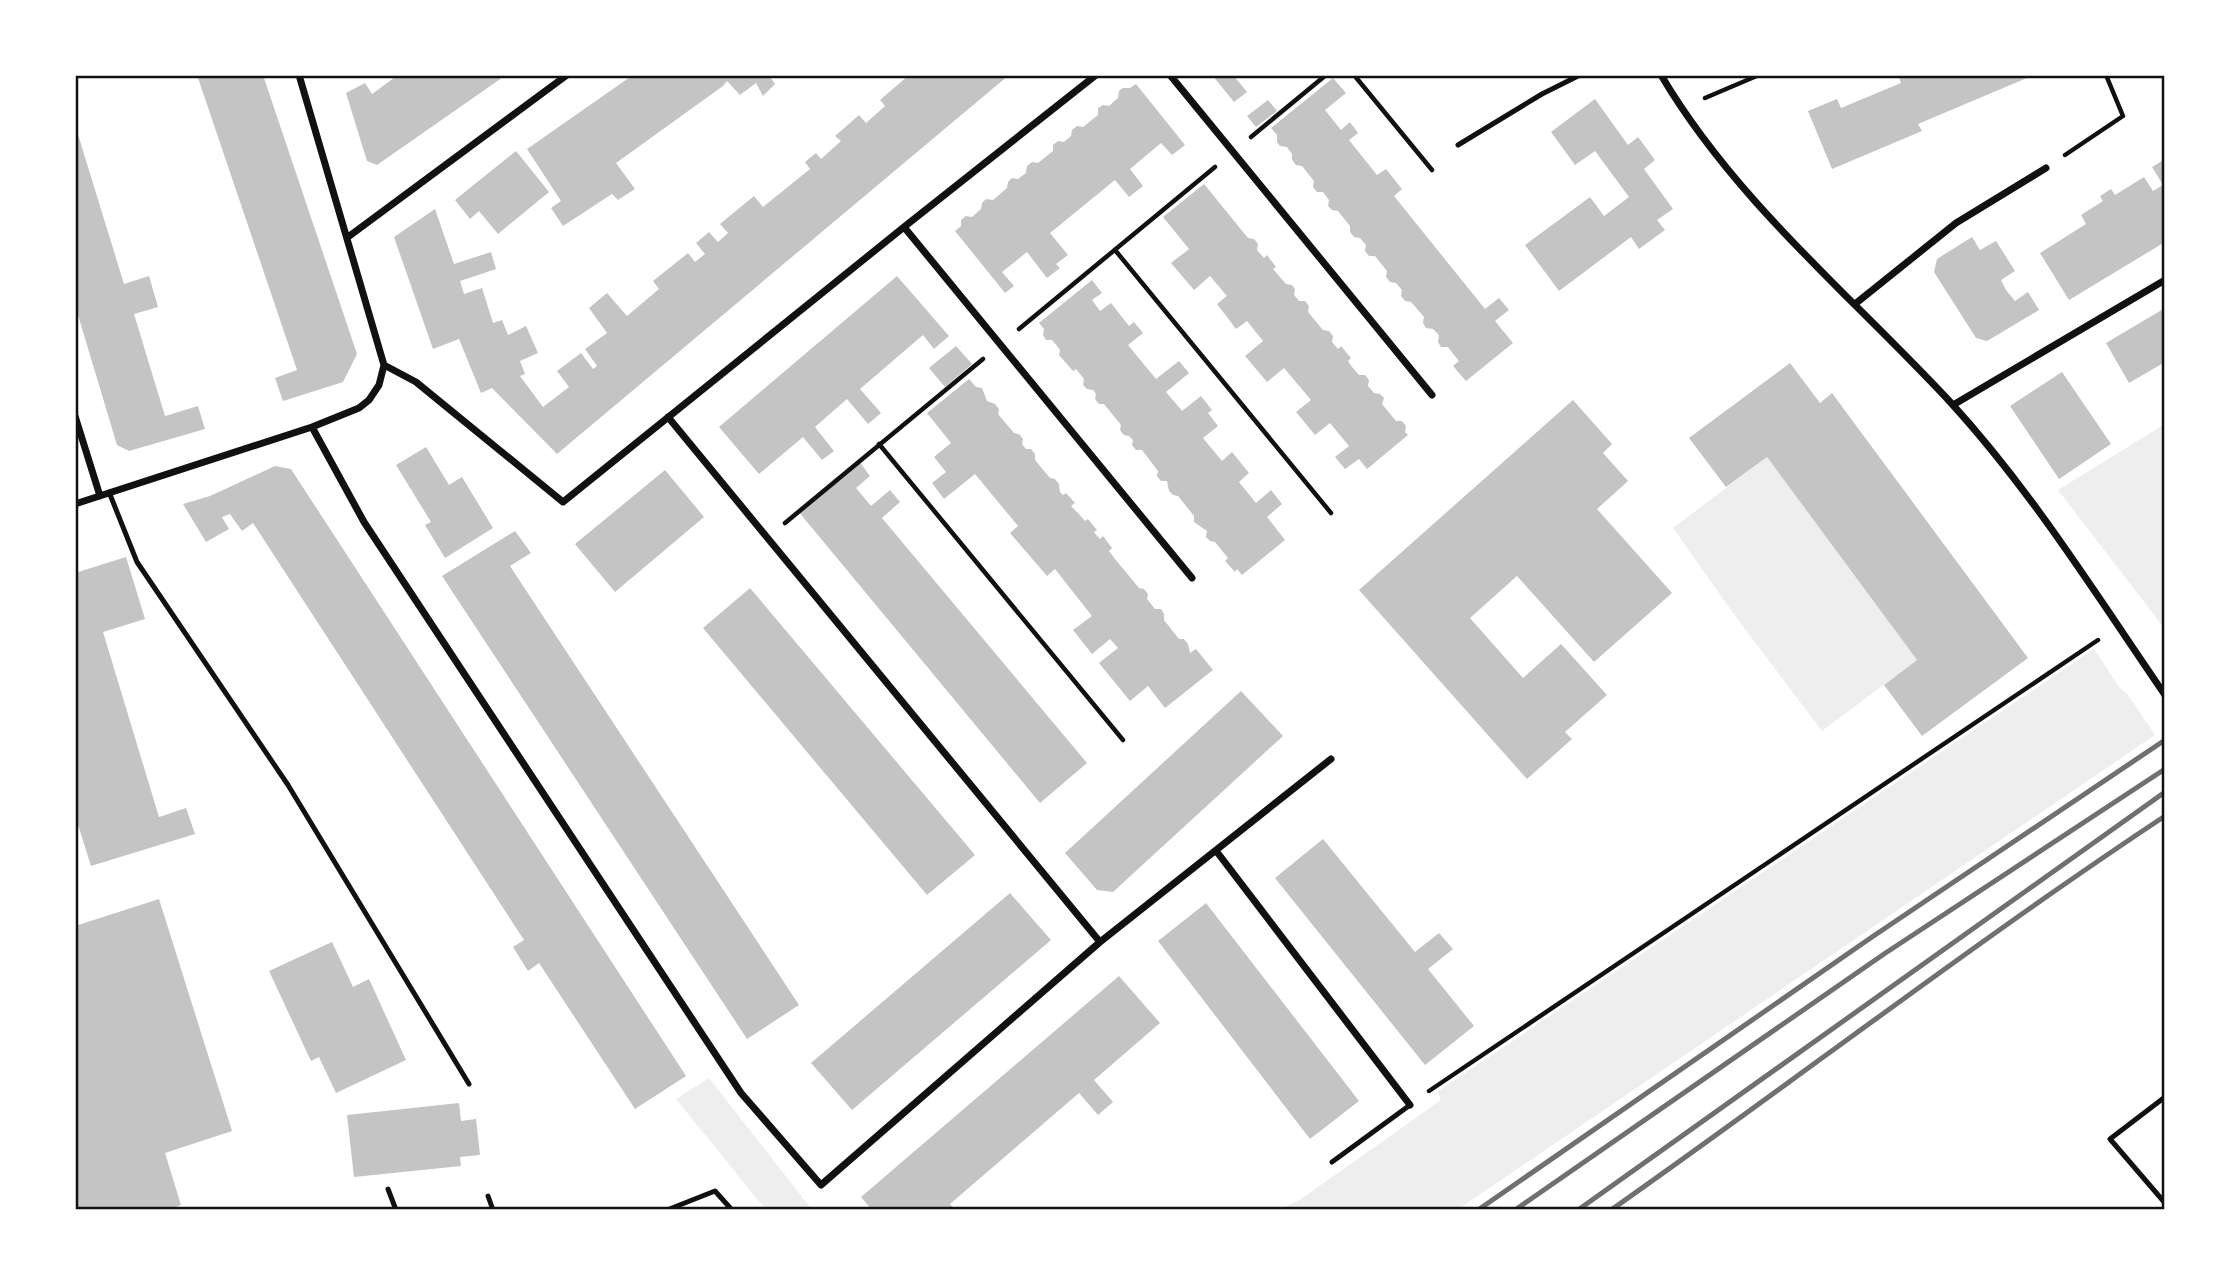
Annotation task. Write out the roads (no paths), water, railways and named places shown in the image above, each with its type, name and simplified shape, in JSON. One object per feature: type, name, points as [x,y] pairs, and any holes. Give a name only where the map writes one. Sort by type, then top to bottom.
[{"type":"street","points":[[75,504],[313,427],[364,405],[379,386],[384,365],[299,75]]},
{"type":"street","points":[[348,237],[568,75]]},
{"type":"street","points":[[384,365],[416,382],[563,502],[1096,75]]},
{"type":"street","points":[[1170,75],[1432,395]]},
{"type":"street","points":[[1661,75],[1680,108],[1735,179],[1953,405],[1995,455],[2068,551],[2165,695]]},
{"type":"street","points":[[1855,304],[1956,223],[2046,169]]},
{"type":"street","points":[[904,227],[1192,578]]},
{"type":"street","points":[[1953,405],[2165,280]]},
{"type":"street","points":[[75,416],[100,496]]},
{"type":"street","points":[[668,418],[1100,942]]},
{"type":"street","points":[[313,427],[364,522],[741,1093],[821,1185],[1100,942],[1217,852],[1331,759]]},
{"type":"street","points":[[1217,852],[1410,1105]]},
{"type":"lane","points":[[1458,145],[1542,94],[1580,75]]},
{"type":"lane","points":[[109,492],[137,562],[288,785],[469,1084]]},
{"type":"lane","points":[[2165,1097],[2110,1139],[2165,1203]]},
{"type":"lane","points":[[1332,1162],[1410,1105]]},
{"type":"lane","points":[[388,1189],[396,1210]]},
{"type":"lane","points":[[667,1210],[715,1191],[732,1210]]},
{"type":"lane","points":[[488,1196],[493,1210]]},
{"type":"railway","points":[[1478,1210],[1872,937],[2165,740]]},
{"type":"railway","points":[[1515,1210],[1884,954],[2165,769]]},
{"type":"railway","points":[[1578,1210],[2165,792]]},
{"type":"railway","points":[[1611,1210],[1955,961],[2165,816]]}]
